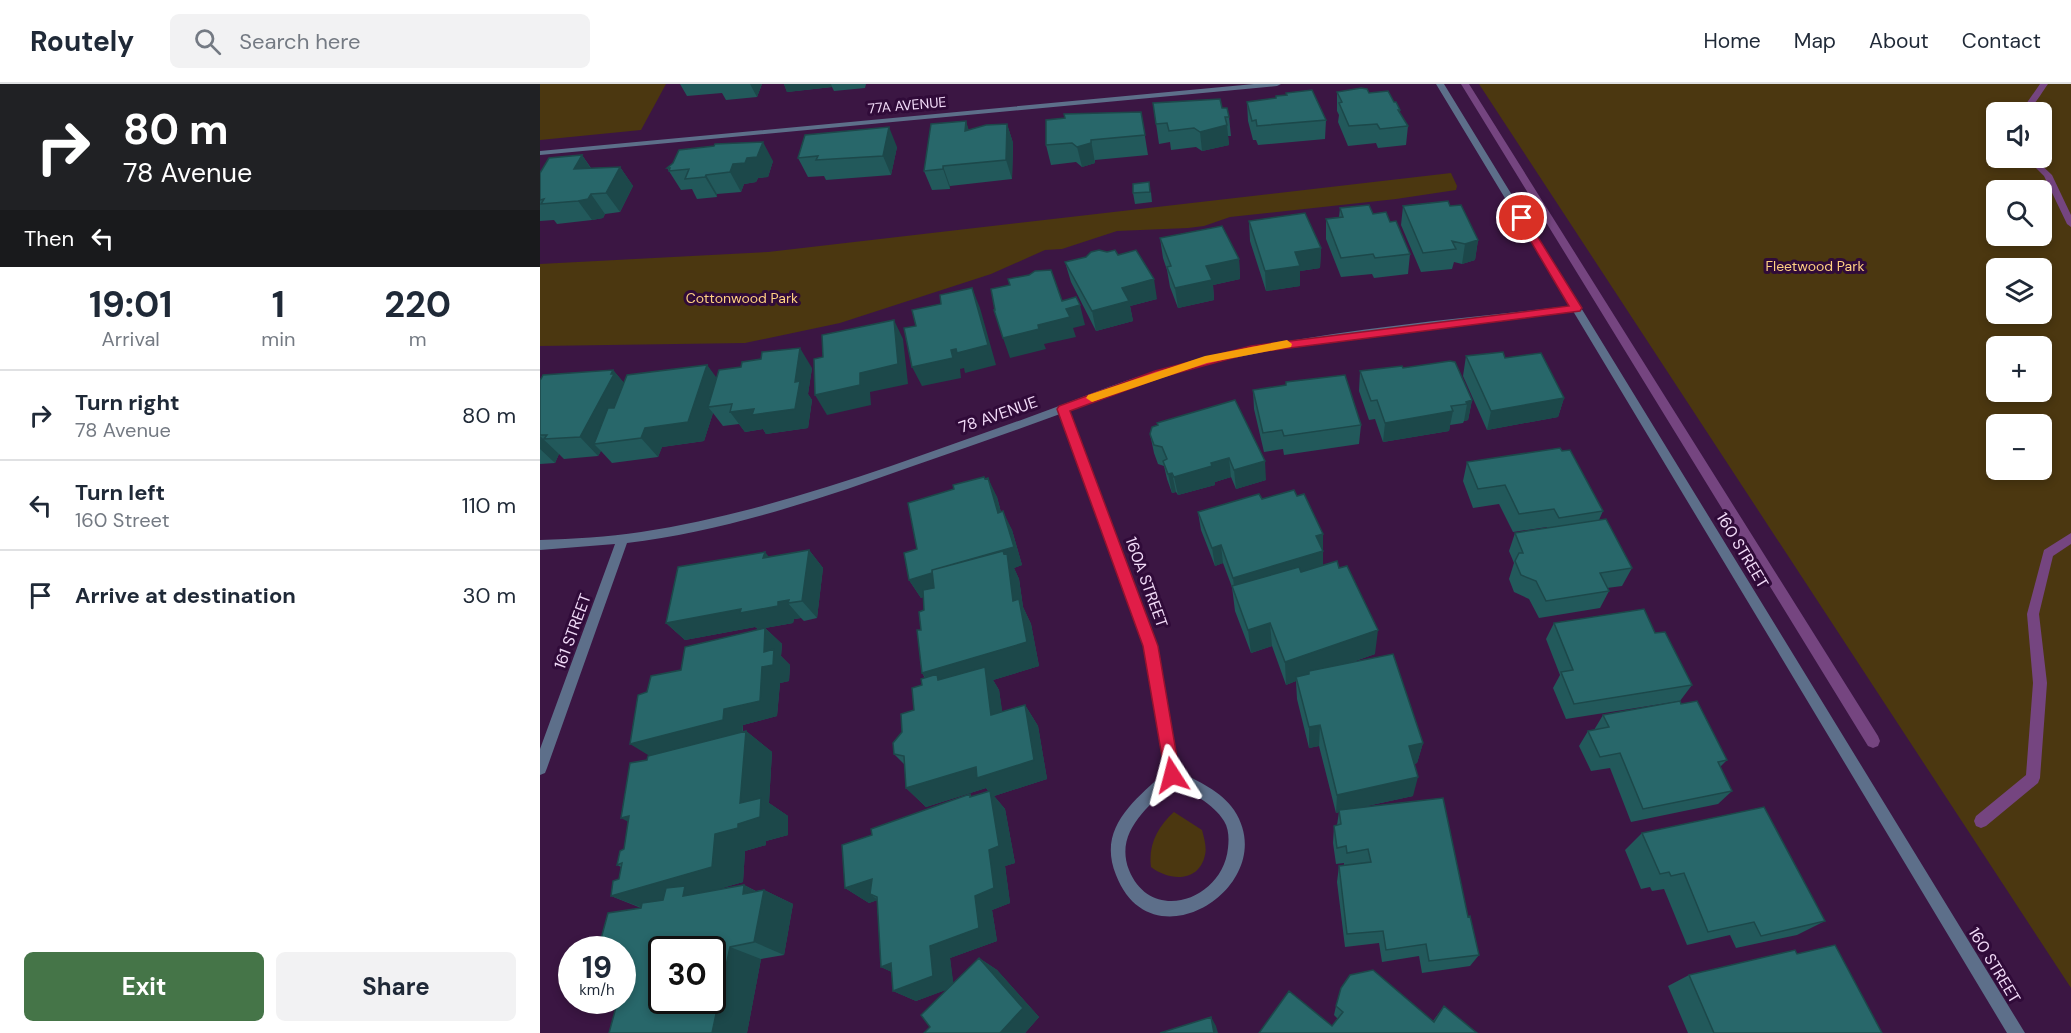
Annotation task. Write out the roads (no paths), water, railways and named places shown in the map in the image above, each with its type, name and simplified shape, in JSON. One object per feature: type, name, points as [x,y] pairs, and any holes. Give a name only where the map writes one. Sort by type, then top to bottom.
[{"type":"street","name":"77A AVENUE","points":[[540,153],[1277,84]]},
{"type":"street","name":"160 STREET","points":[[1440,84],[2017,1033]]},
{"type":"street","name":"78 AVENUE","points":[[540,545],[622,540],[778,507],[848,485],[1159,374],[1251,350],[1576,308]]},
{"type":"street","name":"160A STREET","points":[[1063,409],[1151,646],[1172,775]]},
{"type":"street","name":"161 STREET","points":[[540,768],[622,540]]},
{"type":"street","points":[[1172,775],[1212,797],[1226,810],[1235,827],[1237,846],[1233,867],[1222,886],[1205,900],[1185,908],[1163,909],[1145,903],[1130,891],[1121,875],[1117,857],[1120,838],[1128,820],[1172,775]]},
{"type":"waterway","points":[[1465,84],[1873,741]]},
{"type":"waterway","points":[[2032,102],[2044,84]]},
{"type":"waterway","points":[[2041,168],[2048,175],[2071,224]]},
{"type":"waterway","points":[[1981,821],[2033,778],[2040,683],[2033,614],[2048,553],[2071,538]]},
{"type":"park label","name":"Fleetwood Park","points":[[1815,266]]},
{"type":"park label","name":"Cottonwood Park","points":[[742,298]]}]
